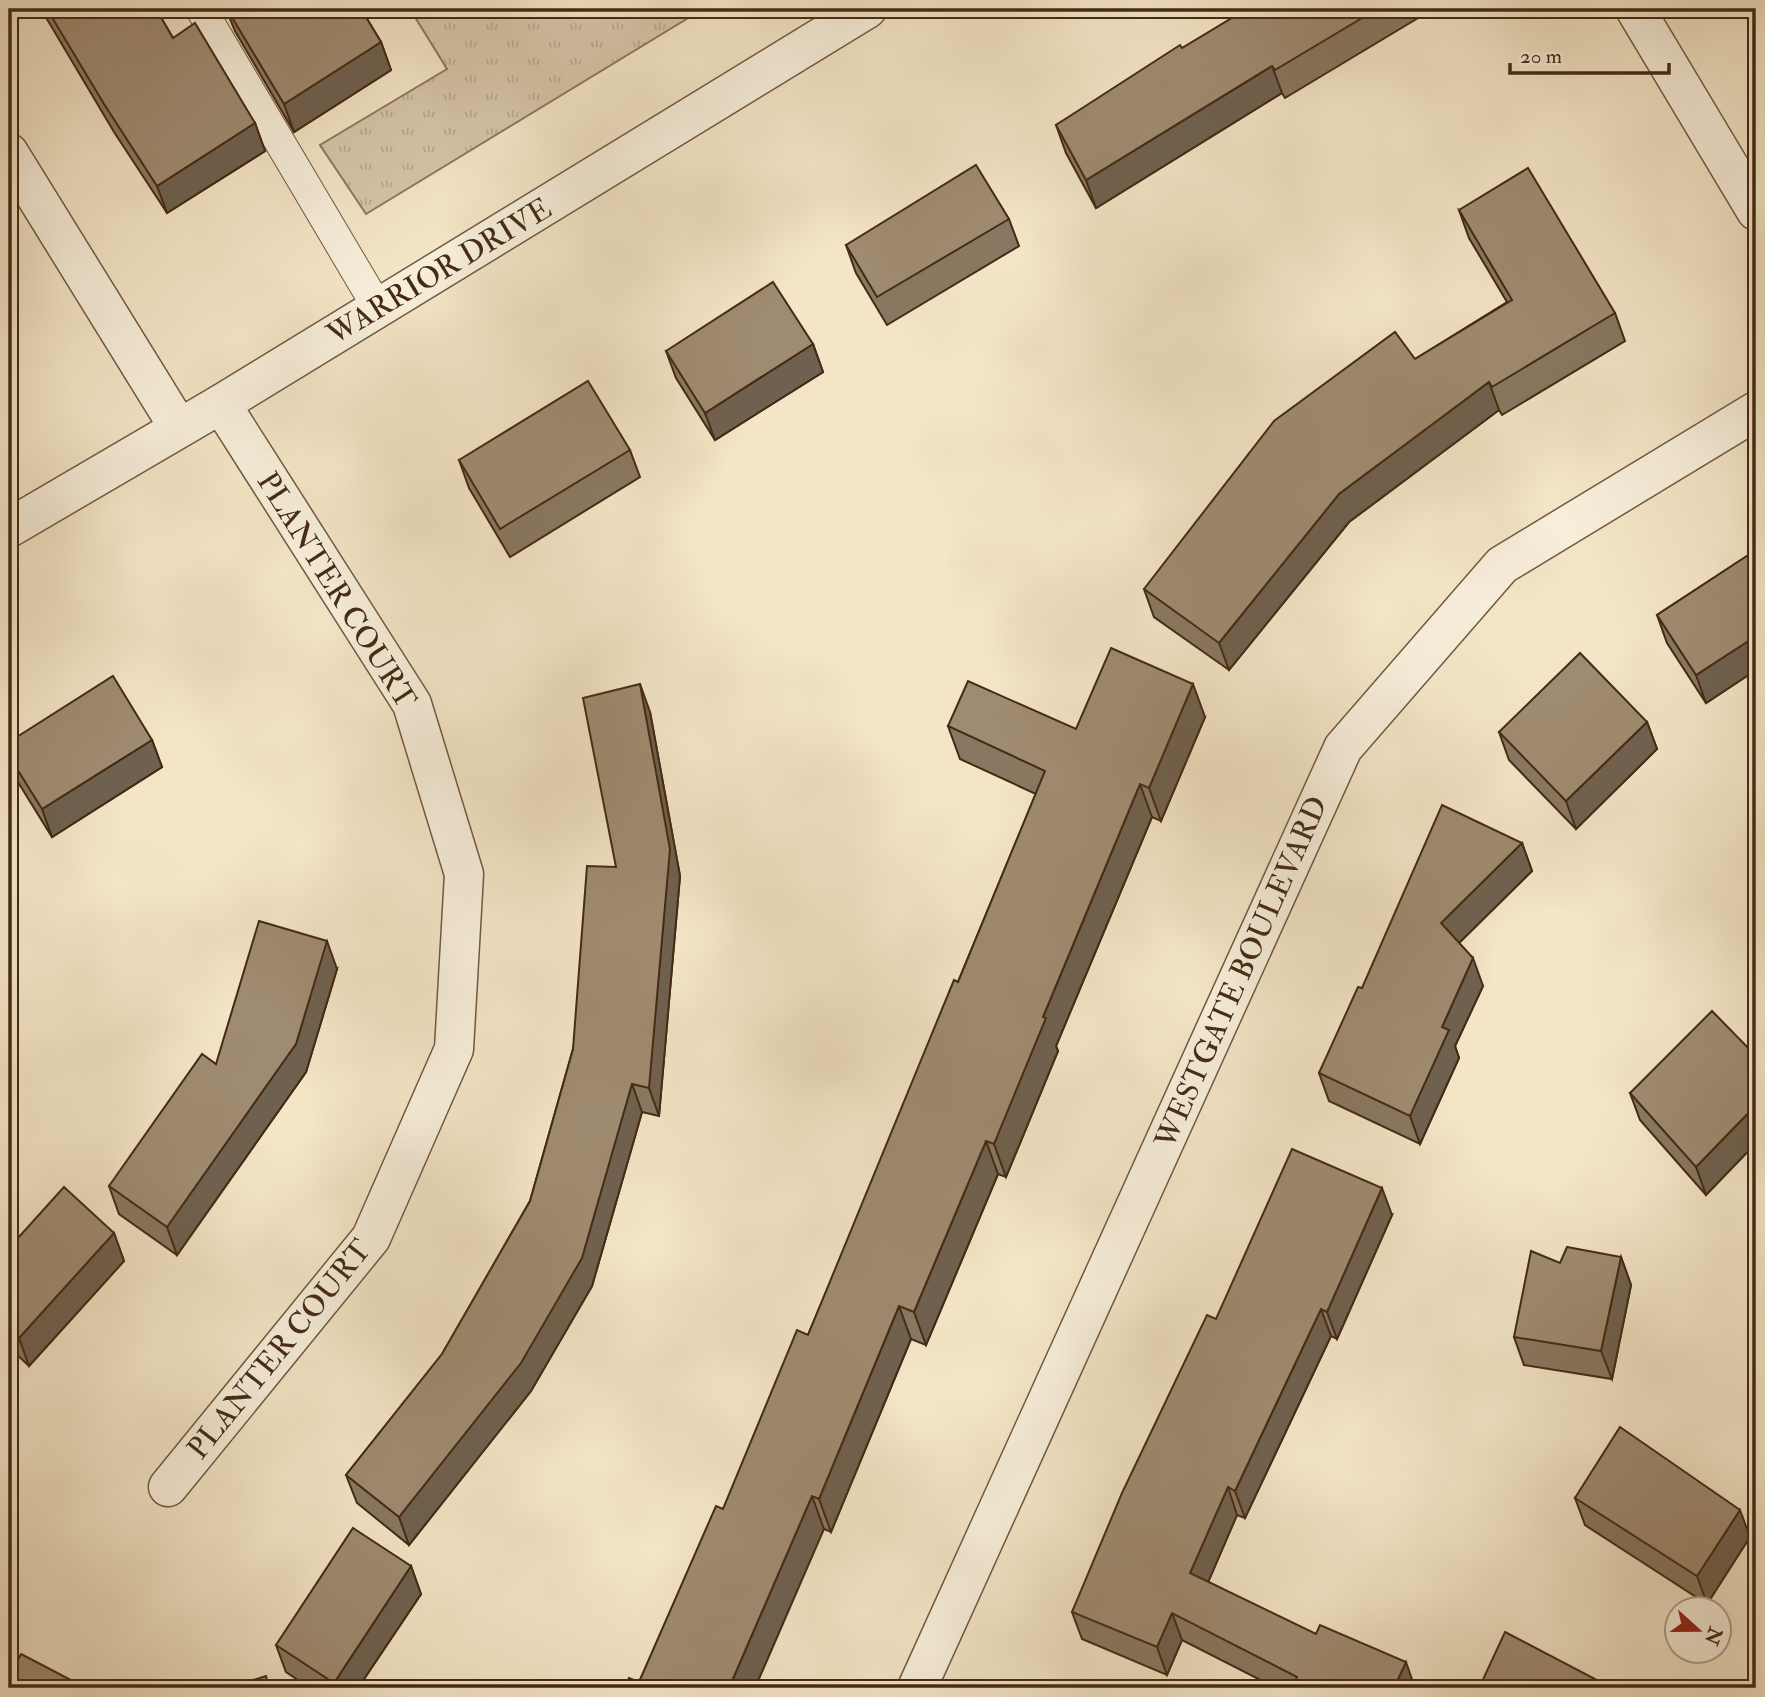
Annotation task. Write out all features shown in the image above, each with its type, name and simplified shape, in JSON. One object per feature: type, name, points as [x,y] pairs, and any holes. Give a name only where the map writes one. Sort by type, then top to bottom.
[{"type":"street","name":"WARRIOR DRIVE","points":[[9,528],[221,404],[867,9]]},
{"type":"street","points":[[1635,9],[1756,211]]},
{"type":"street","points":[[9,153],[179,428]]},
{"type":"street","name":"PLANTER COURT","points":[[168,1487],[370,1238],[454,1049],[464,874],[412,704],[221,404]]},
{"type":"street","name":"WESTGATE BOULEVARD","points":[[917,1688],[1343,748],[1502,565],[1756,411]]},
{"type":"lane","points":[[201,9],[379,308]]},
{"type":"green space","points":[[410,9],[703,9],[366,214],[320,145],[447,69]]},
{"type":"building","points":[[47,9],[156,9],[173,38],[195,23],[255,123],[157,186]]},
{"type":"building","points":[[227,9],[361,9],[381,42],[284,104]]},
{"type":"building","points":[[1247,9],[1377,9],[1275,70],[1272,66],[1086,180],[1056,125],[1180,45],[1182,48]]},
{"type":"building","points":[[976,165],[1009,219],[877,297],[846,245]]},
{"type":"building","points":[[1528,168],[1615,313],[1492,387],[1489,382],[1339,494],[1219,643],[1144,589],[1274,421],[1395,332],[1415,359],[1512,300],[1459,210]]},
{"type":"building","points":[[773,282],[813,344],[705,413],[666,351]]},
{"type":"building","points":[[588,381],[630,450],[500,529],[459,460]]},
{"type":"building","points":[[1756,550],[1756,636],[1696,675],[1657,615]]},
{"type":"building","points":[[1111,648],[1193,684],[1149,788],[1140,784],[1043,1017],[1046,1018],[994,1144],[986,1141],[914,1312],[899,1306],[819,1499],[812,1496],[729,1688],[624,1688],[629,1678],[639,1682],[716,1506],[723,1509],[797,1330],[808,1335],[954,980],[958,982],[1045,771],[948,726],[968,681],[1076,729]]},
{"type":"building","points":[[1580,653],[1647,722],[1566,801],[1499,732]]},
{"type":"building","points":[[113,676],[152,740],[42,809],[9,756],[9,742]]},
{"type":"building","points":[[640,684],[670,849],[649,1088],[632,1084],[582,1258],[521,1363],[399,1517],[346,1475],[442,1354],[530,1201],[573,1049],[587,866],[616,867],[583,698]]},
{"type":"building","points":[[1442,805],[1522,843],[1441,923],[1473,958],[1442,1027],[1449,1030],[1410,1116],[1319,1073],[1358,987],[1362,988]]},
{"type":"building","points":[[259,921],[327,941],[296,1044],[167,1227],[109,1186],[202,1054],[216,1064]]},
{"type":"building","points":[[1712,1011],[1756,1056],[1756,1105],[1696,1167],[1630,1093]]},
{"type":"building","points":[[1292,1149],[1382,1188],[1327,1312],[1321,1309],[1235,1491],[1228,1487],[1190,1573],[1316,1634],[1320,1625],[1406,1662],[1394,1688],[1292,1688],[1297,1677],[1172,1613],[1157,1647],[1072,1612],[1122,1493],[1207,1315],[1216,1319]]},
{"type":"building","points":[[64,1187],[114,1233],[19,1338],[9,1329],[9,1248]]},
{"type":"building","points":[[1567,1247],[1621,1257],[1601,1351],[1514,1337],[1531,1251],[1560,1263]]},
{"type":"building","points":[[1620,1427],[1740,1510],[1697,1576],[1575,1498]]},
{"type":"building","points":[[353,1528],[411,1566],[334,1683],[276,1645]]},
{"type":"building","points":[[1505,1632],[1612,1688],[1479,1688]]},
{"type":"building","points":[[21,1654],[86,1688],[9,1688],[9,1677]]},
{"type":"building","points":[[266,1676],[269,1688],[227,1688]]}]
